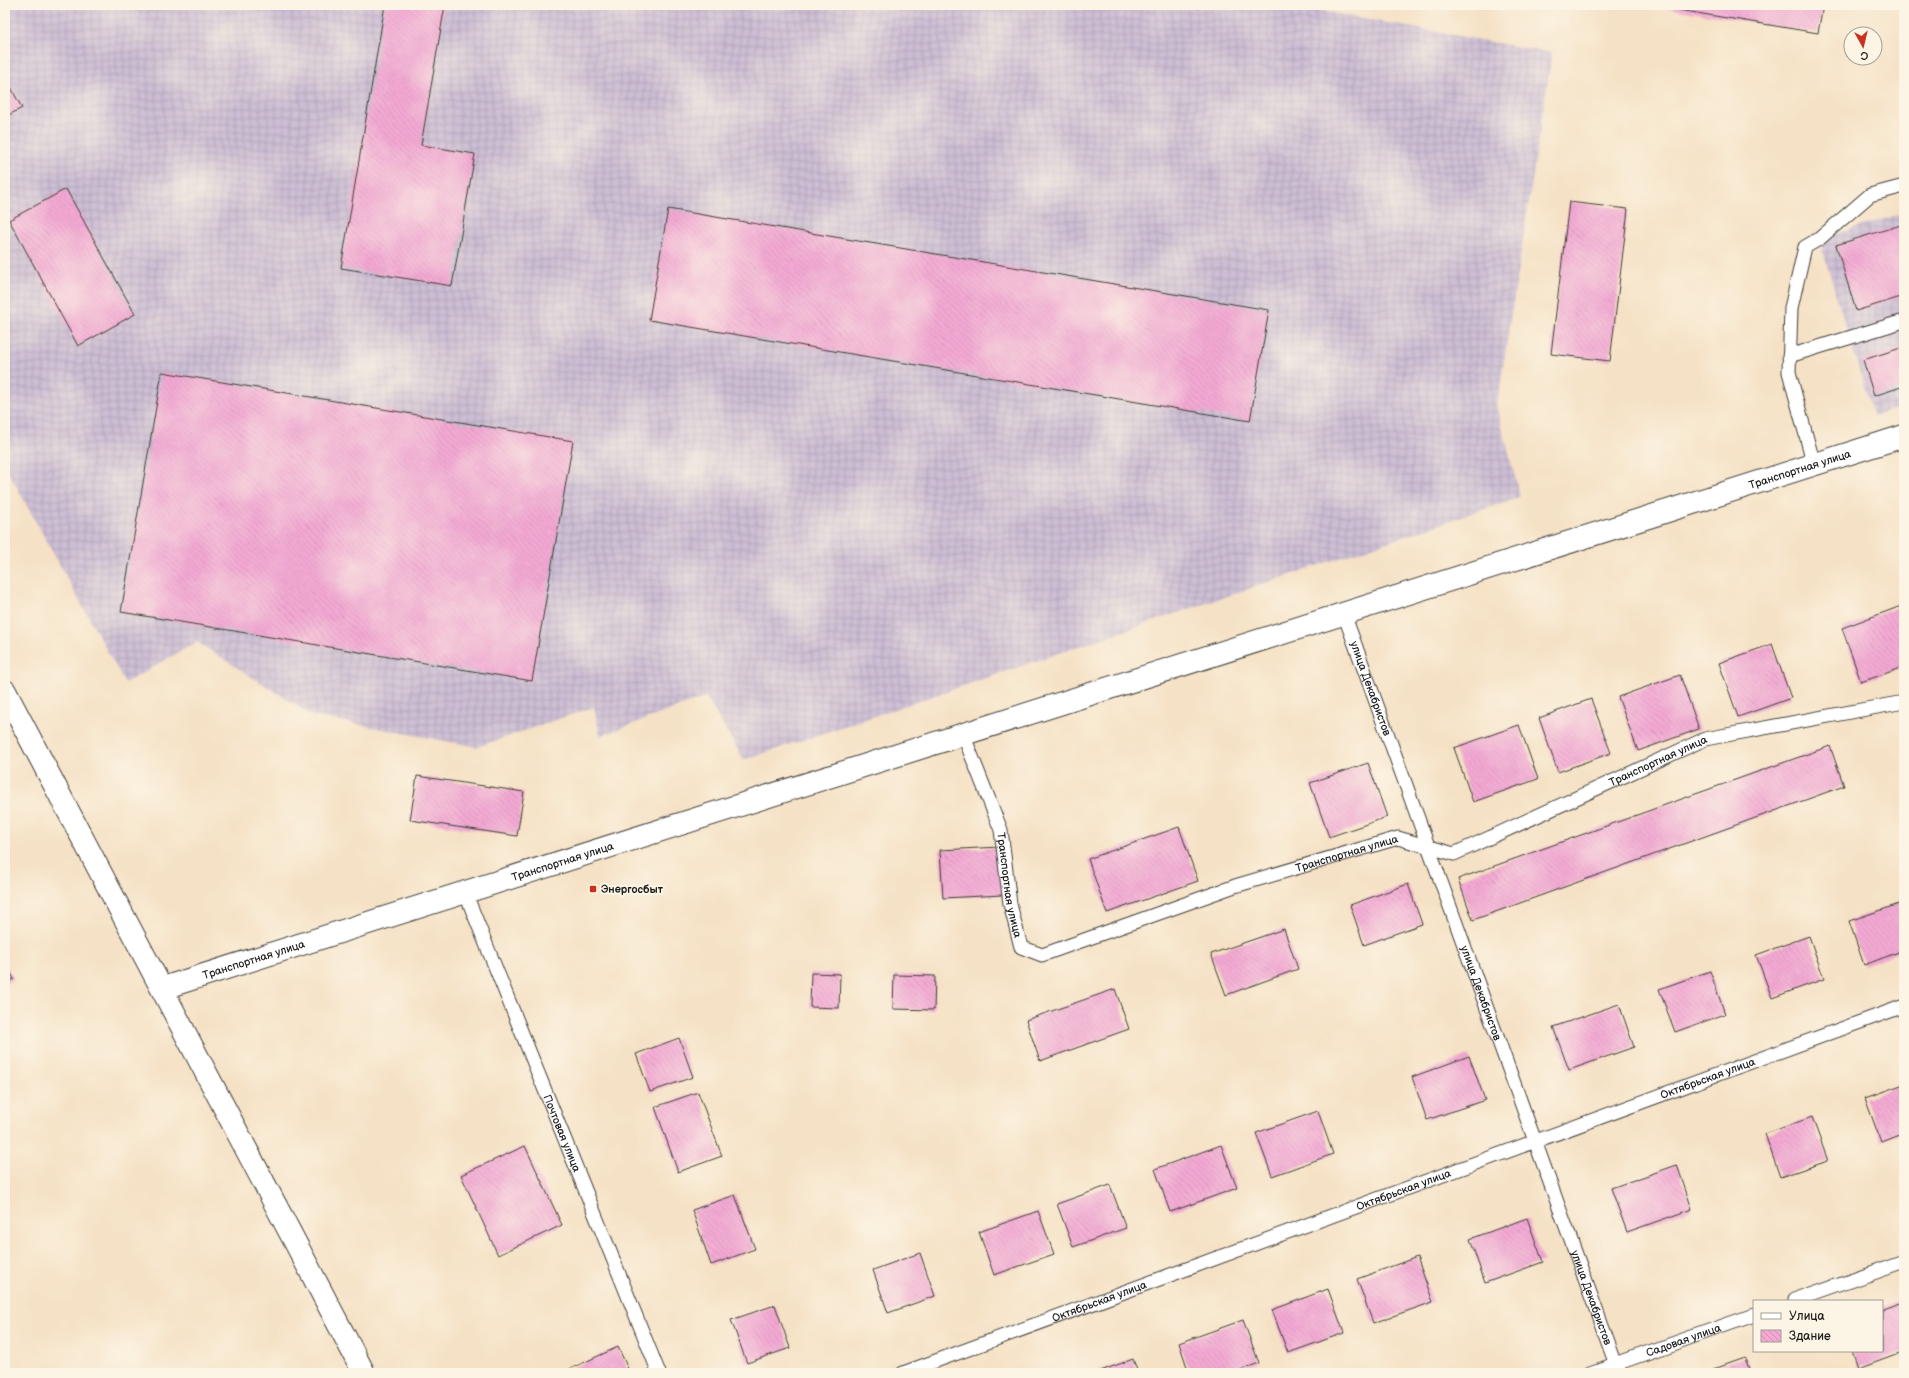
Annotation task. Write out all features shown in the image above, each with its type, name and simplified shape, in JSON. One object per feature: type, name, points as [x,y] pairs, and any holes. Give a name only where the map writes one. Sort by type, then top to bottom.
[{"type":"street","name":"Транспортная улица","points":[[163,988],[1904,436]]},
{"type":"street","points":[[5,691],[163,988],[364,1373]]},
{"type":"lane","points":[[1814,465],[1789,372],[1791,308],[1805,247],[1819,239],[1870,195],[1904,186]]},
{"type":"lane","points":[[1790,356],[1904,321]]},
{"type":"lane","name":"улица Декабристов","points":[[1344,614],[1536,1140],[1617,1369]]},
{"type":"lane","name":"Транспортная улица","points":[[963,734],[1001,830],[1010,904],[1021,947],[1042,955],[1235,886],[1398,838],[1454,854],[1705,739],[1904,702]]},
{"type":"lane","name":"Почтовая улица","points":[[465,892],[659,1373]]},
{"type":"lane","name":"Октябрьская улица","points":[[902,1373],[1904,1006]]},
{"type":"lane","points":[[1797,1300],[1904,1262]]},
{"type":"lane","name":"Садовая улица","points":[[1590,1373],[1617,1369],[1753,1315]]},
{"type":"shaded area","points":[[5,5],[1289,5],[1552,53],[1497,406],[1520,497],[744,760],[706,697],[600,736],[594,707],[477,747],[313,716],[197,642],[125,683],[5,466]]},
{"type":"shaded area","points":[[1904,213],[1904,407],[1873,416],[1819,239]]},
{"type":"building","points":[[385,5],[445,5],[421,145],[475,154],[452,286],[341,268]]},
{"type":"building","points":[[1648,5],[1823,5],[1818,33]]},
{"type":"building","points":[[5,77],[22,108],[5,117]]},
{"type":"building","points":[[66,189],[135,314],[78,346],[9,220]]},
{"type":"building","points":[[1569,202],[1628,209],[1610,361],[1551,354]]},
{"type":"building","points":[[668,209],[1269,310],[1250,421],[649,320]]},
{"type":"building","points":[[1904,224],[1904,296],[1856,311],[1836,245]]},
{"type":"building","points":[[1904,347],[1904,386],[1874,396],[1863,360]]},
{"type":"building","points":[[162,372],[573,441],[532,681],[121,612]]},
{"type":"building","points":[[1904,605],[1904,667],[1861,682],[1842,628]]},
{"type":"building","points":[[1772,644],[1791,698],[1738,717],[1719,663]]},
{"type":"building","points":[[1680,675],[1699,729],[1638,751],[1618,697]]},
{"type":"building","points":[[1591,699],[1611,753],[1558,772],[1539,718]]},
{"type":"building","points":[[1519,725],[1538,779],[1473,802],[1454,748]]},
{"type":"building","points":[[1830,746],[1844,786],[1473,920],[1458,879]]},
{"type":"building","points":[[1368,763],[1387,817],[1329,837],[1310,783]]},
{"type":"building","points":[[417,776],[524,792],[517,836],[410,820]]},
{"type":"building","points":[[1179,827],[1198,881],[1107,913],[1088,859]]},
{"type":"building","points":[[1000,847],[1003,895],[943,898],[940,850]]},
{"type":"building","points":[[1408,884],[1422,924],[1364,945],[1350,905]]},
{"type":"building","points":[[1899,904],[1904,919],[1904,950],[1864,965],[1849,921]]},
{"type":"building","points":[[1284,929],[1298,969],[1226,995],[1211,954]]},
{"type":"building","points":[[1809,936],[1824,979],[1772,998],[1756,955]]},
{"type":"building","points":[[5,963],[14,979],[5,984]]},
{"type":"building","points":[[1710,971],[1725,1014],[1675,1032],[1659,989]]},
{"type":"building","points":[[811,973],[840,974],[839,1008],[810,1007]]},
{"type":"building","points":[[894,975],[935,976],[934,1010],[893,1009]]},
{"type":"building","points":[[1115,989],[1129,1029],[1040,1061],[1026,1020]]},
{"type":"building","points":[[1619,1004],[1634,1047],[1569,1070],[1553,1027]]},
{"type":"building","points":[[679,1038],[693,1077],[650,1092],[636,1054]]},
{"type":"building","points":[[1469,1056],[1485,1100],[1427,1120],[1412,1077]]},
{"type":"building","points":[[1904,1084],[1904,1133],[1881,1142],[1865,1098]]},
{"type":"building","points":[[698,1092],[722,1156],[678,1172],[655,1107]]},
{"type":"building","points":[[1318,1111],[1333,1154],[1272,1176],[1256,1133]]},
{"type":"building","points":[[1812,1117],[1828,1161],[1780,1177],[1765,1134]]},
{"type":"building","points":[[1221,1145],[1237,1188],[1170,1212],[1155,1169]]},
{"type":"building","points":[[525,1146],[562,1225],[498,1255],[461,1175]]},
{"type":"building","points":[[1677,1165],[1692,1209],[1627,1232],[1611,1188]]},
{"type":"building","points":[[1110,1185],[1126,1228],[1073,1247],[1057,1204]]},
{"type":"building","points":[[735,1195],[755,1249],[711,1265],[692,1210]]},
{"type":"building","points":[[1038,1211],[1054,1254],[994,1275],[979,1232]]},
{"type":"building","points":[[1527,1218],[1543,1262],[1485,1283],[1470,1239]]},
{"type":"building","points":[[920,1253],[935,1296],[888,1313],[873,1270]]},
{"type":"building","points":[[1417,1257],[1433,1302],[1373,1323],[1357,1279]]},
{"type":"building","points":[[1328,1289],[1344,1333],[1288,1353],[1272,1310]]},
{"type":"building","points":[[1901,1301],[1904,1310],[1904,1351],[1858,1368],[1852,1352],[1883,1352],[1883,1308]]},
{"type":"building","points":[[775,1305],[790,1348],[747,1363],[731,1320]]},
{"type":"building","points":[[1243,1320],[1259,1363],[1232,1373],[1189,1373],[1179,1343]]},
{"type":"building","points":[[618,1347],[630,1373],[561,1373]]},
{"type":"building","points":[[1745,1357],[1751,1373],[1700,1373]]},
{"type":"building","points":[[1133,1359],[1138,1373],[1095,1373]]},
{"type":"place","name":"Энергосбыт","points":[[593,889]]}]
